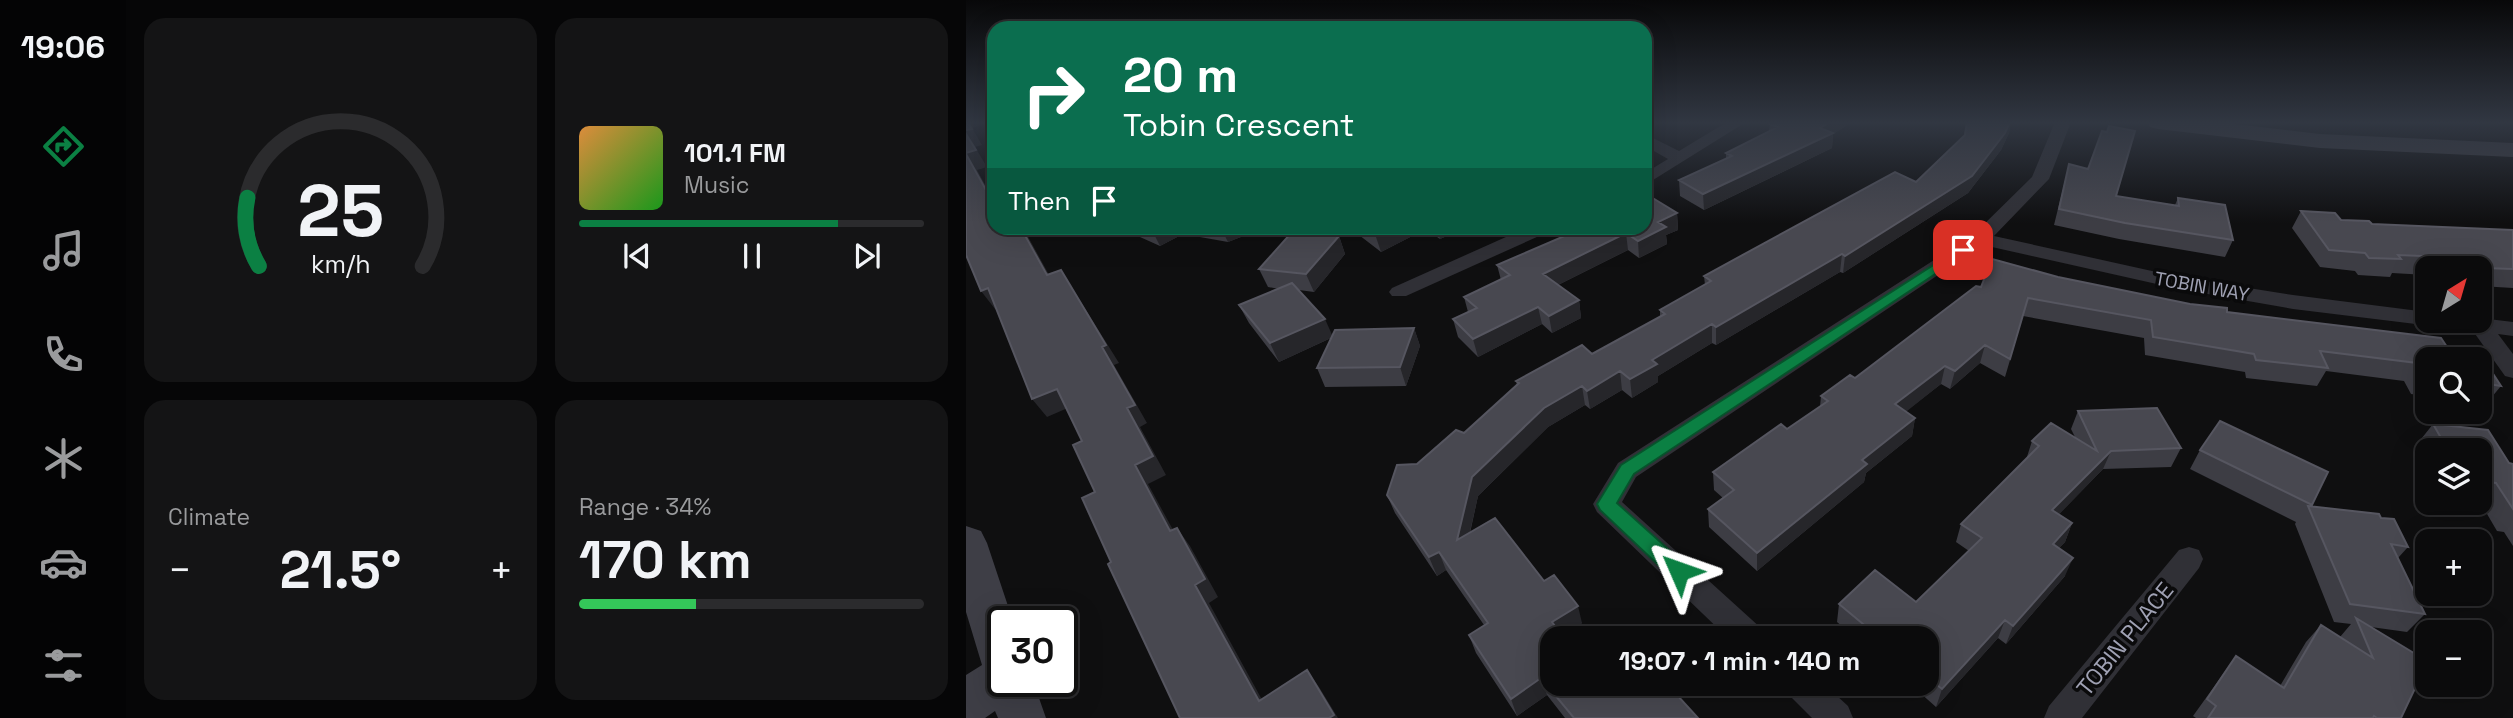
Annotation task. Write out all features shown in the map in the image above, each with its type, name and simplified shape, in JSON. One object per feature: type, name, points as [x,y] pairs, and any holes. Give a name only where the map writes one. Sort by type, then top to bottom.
[{"type":"street","points":[[1675,156],[1679,158]]},
{"type":"street","points":[[1652,175],[1683,156]]},
{"type":"street","points":[[1737,626],[1606,504],[1627,470],[1980,239],[2040,179],[2049,156]]},
{"type":"street","points":[[1399,292],[1525,235]]},
{"type":"street","name":"TOBIN WAY","points":[[1980,239],[2179,283],[2293,302],[2415,317]]},
{"type":"street","points":[[2492,328],[2513,329]]},
{"type":"street","points":[[2485,333],[2513,370]]},
{"type":"street","points":[[966,543],[987,609]]},
{"type":"street","name":"TOBIN PLACE","points":[[2061,718],[2189,559]]},
{"type":"street","points":[[966,703],[987,689]]},
{"type":"street","points":[[1813,696],[1836,718]]},
{"type":"street","points":[[1015,697],[1022,718]]},
{"type":"building","points":[[967,156],[987,192],[987,235],[1025,235],[1047,275],[1061,270],[1106,345],[1102,347],[1135,405],[1127,408],[1153,456],[1135,465],[1170,531],[1177,528],[1205,579],[1195,585],[1259,701],[1307,670],[1334,715],[1329,718],[1180,718],[1108,564],[1111,562],[1082,498],[1095,492],[1073,445],[1082,441],[1057,389],[1032,399],[988,288],[981,291],[966,255]]},
{"type":"building","points":[[1732,156],[1785,156],[1703,194],[1679,180]]},
{"type":"building","points":[[1944,156],[1988,156],[1972,176],[1845,256],[1842,254],[1716,327],[1712,324],[1652,360],[1657,364],[1630,379],[1620,371],[1587,391],[1582,386],[1544,408],[1472,477],[1457,540],[1495,518],[1544,581],[1554,575],[1578,606],[1552,622],[1555,626],[1540,626],[1540,679],[1511,699],[1469,635],[1488,623],[1439,552],[1429,557],[1387,495],[1397,465],[1417,464],[1456,430],[1464,433],[1519,383],[1516,381],[1582,345],[1592,354],[1665,314],[1660,310],[1711,281],[1704,276],[1895,172],[1916,182]]},
{"type":"building","points":[[2093,156],[2128,156],[2116,196],[2179,206],[2178,198],[2225,205],[2233,240],[2125,223],[2059,209],[2069,164],[2088,169]]},
{"type":"building","points":[[1652,198],[1677,213],[1658,222],[1666,227],[1652,234]]},
{"type":"building","points":[[2301,211],[2335,213],[2341,220],[2369,221],[2372,224],[2513,230],[2513,269],[2492,268],[2492,256],[2398,255],[2401,259],[2369,258],[2365,253],[2329,250]]},
{"type":"building","points":[[1289,235],[1339,236],[1306,274],[1259,269]]},
{"type":"building","points":[[1567,235],[1622,235],[1543,274],[1579,300],[1549,316],[1538,307],[1473,339],[1453,319],[1477,308],[1464,297],[1510,275],[1497,265]]},
{"type":"building","points":[[1629,235],[1650,235],[1638,241]]},
{"type":"building","points":[[1992,259],[2058,277],[2190,304],[2227,308],[2227,312],[2441,338],[2447,347],[2415,347],[2415,363],[2320,351],[2328,368],[2256,360],[2254,354],[2153,337],[2151,320],[2028,298],[2010,359],[1985,345],[1955,371],[1945,366],[1895,404],[1915,418],[1862,460],[1867,464],[1757,553],[1708,509],[1734,490],[1713,472],[1781,424],[1787,429],[1828,401],[1821,396],[1850,375],[1855,378],[1976,286],[1981,287]]},
{"type":"building","points":[[1292,283],[1325,319],[1270,343],[1239,305]]},
{"type":"building","points":[[1414,328],[1400,367],[1317,368],[1335,330]]},
{"type":"building","points":[[2492,372],[2501,386],[2492,385]]},
{"type":"building","points":[[2157,408],[2181,448],[2111,451],[2052,510],[2072,523],[2053,544],[2073,558],[2013,626],[2005,620],[1942,689],[1939,687],[1939,626],[1865,626],[1839,604],[1875,570],[1916,602],[1982,538],[1961,524],[2039,446],[2032,441],[2051,423],[2097,451],[2078,411]]},
{"type":"building","points":[[2220,421],[2328,472],[2312,505],[2200,450]]},
{"type":"building","points":[[2433,424],[2488,430],[2509,463],[2513,464],[2513,509],[2496,483],[2492,482],[2492,438],[2441,438]]},
{"type":"building","points":[[2308,506],[2379,514],[2381,518],[2394,519],[2408,547],[2391,544],[2415,593],[2415,606],[2421,606],[2425,614],[2350,604]]},
{"type":"building","points":[[2356,618],[2415,654],[2415,688],[2401,718],[2208,718],[2216,706],[2207,699],[2236,656],[2284,688],[2321,625],[2373,658]]},
{"type":"building","points":[[1556,696],[1678,696],[1698,718],[1574,718]]},
{"type":"route","points":[[1679,571],[1606,504],[1627,470],[1963,250]]}]
